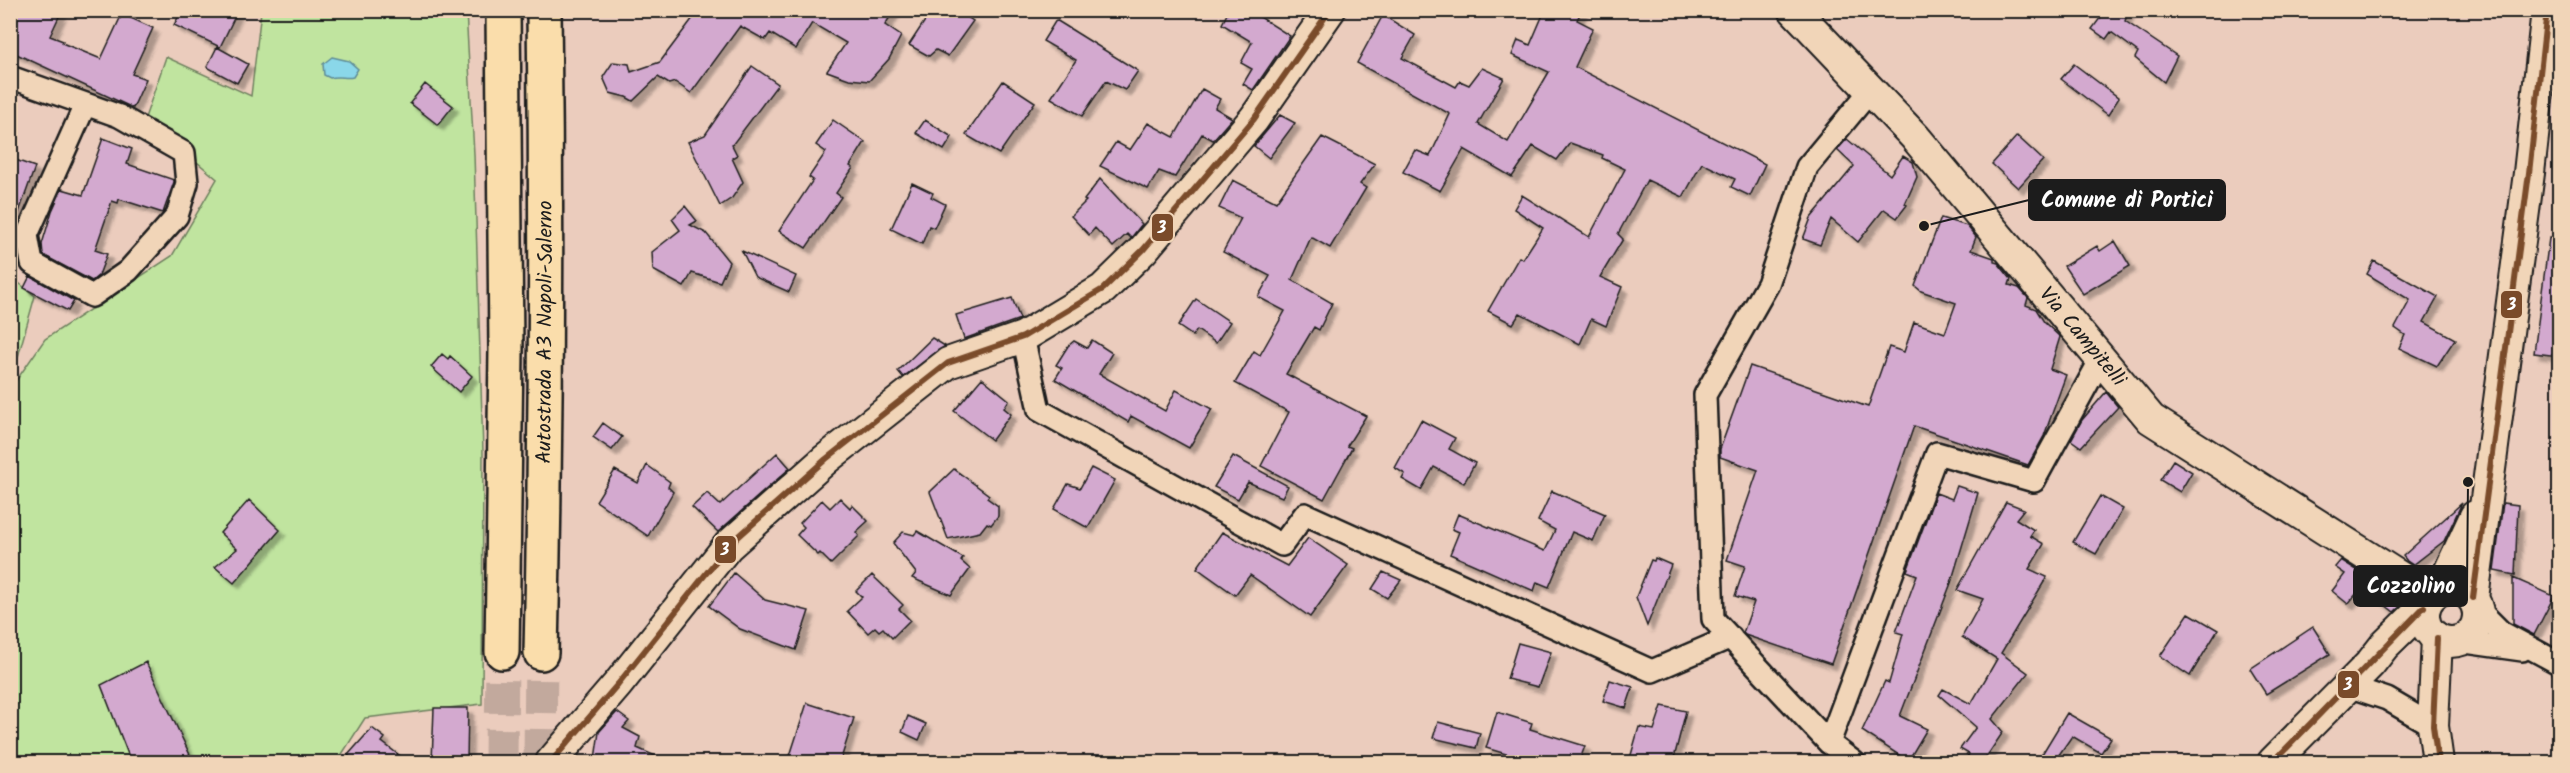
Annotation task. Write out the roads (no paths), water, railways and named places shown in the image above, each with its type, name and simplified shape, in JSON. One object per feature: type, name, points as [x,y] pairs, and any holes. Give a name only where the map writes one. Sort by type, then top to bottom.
[{"type":"highway","name":"Autostrada A3 Napoli-Salerno","points":[[502,652],[506,350],[503,10]]},
{"type":"highway","name":"Autostrada A3 Napoli-Salerno","points":[[541,653],[546,367],[544,10]]},
{"type":"street","points":[[556,762],[728,546],[826,459],[948,363],[1023,337],[1103,289],[1143,250],[1254,119],[1330,10]]},
{"type":"street","name":"Via Campitelli","points":[[1794,10],[1915,137],[2151,419],[2437,618],[2458,588],[2475,603]]},
{"type":"street","points":[[2437,618],[2472,632],[2478,616],[2475,603],[2547,10]]},
{"type":"street","points":[[10,77],[119,116],[184,153],[186,183],[177,216],[128,271],[92,296],[32,263],[27,235],[85,105]]},
{"type":"street","points":[[1854,762],[1829,743],[1713,619],[1705,395],[1768,284],[1806,167],[1870,91]]},
{"type":"street","points":[[1023,337],[1039,410],[1282,545],[1305,514],[1652,671],[1731,637]]},
{"type":"street","points":[[1829,743],[1936,453],[2034,481],[2101,360]]},
{"type":"street","points":[[2439,762],[2433,726],[2437,618],[2488,492]]},
{"type":"street","points":[[2475,603],[2501,632],[2559,664]]},
{"type":"street","points":[[2437,618],[2439,762]]},
{"type":"street","points":[[2272,762],[2370,664],[2384,646],[2437,618],[2534,652]]},
{"type":"street","points":[[2348,686],[2387,699],[2433,726]]},
{"type":"water","points":[[332,57],[349,61],[358,69],[353,77],[330,78],[324,75],[323,64]]},
{"type":"tunnel","points":[[501,762],[502,652]]},
{"type":"tunnel","points":[[540,762],[541,653]]},
{"type":"place","name":"Comune di Portici","points":[[1924,226]]},
{"type":"place","name":"Cozzolino","points":[[2468,482]]}]
